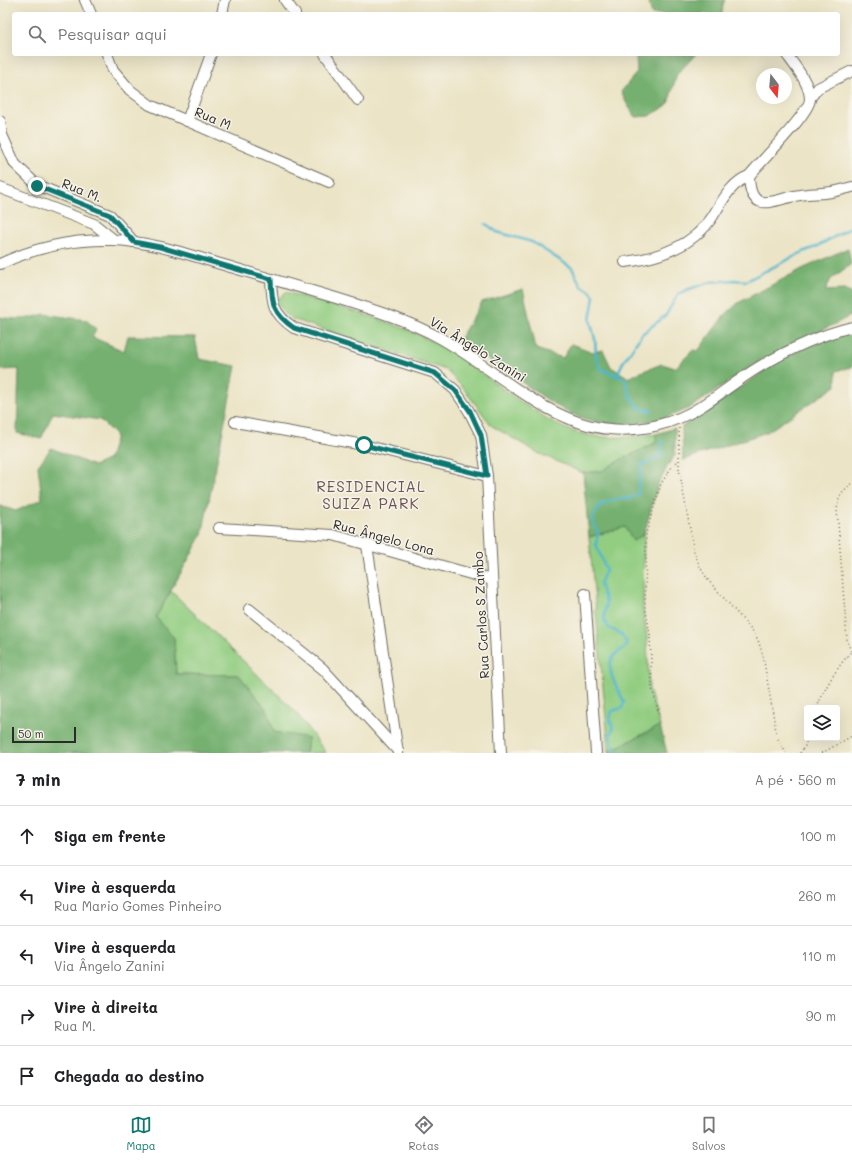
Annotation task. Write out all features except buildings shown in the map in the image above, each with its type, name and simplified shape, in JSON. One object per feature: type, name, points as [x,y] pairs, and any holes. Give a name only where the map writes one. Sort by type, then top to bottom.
[{"type":"street","points":[[85,0],[90,12]]},
{"type":"street","points":[[222,12],[225,0]]},
{"type":"street","points":[[285,0],[294,12]]},
{"type":"street","name":"Rua M","points":[[108,56],[113,70],[130,90],[150,105],[329,182]]},
{"type":"street","points":[[187,121],[210,56]]},
{"type":"street","points":[[325,56],[358,100]]},
{"type":"street","points":[[625,262],[638,260],[679,247],[697,235],[710,220],[733,187],[743,178],[749,176],[795,124],[809,105],[810,98],[808,88],[800,72],[788,56]]},
{"type":"street","points":[[810,98],[818,88],[852,70]]},
{"type":"street","name":"Rua M.","points":[[0,121],[2,135],[15,164],[37,186],[110,215],[134,242]]},
{"type":"street","points":[[749,176],[749,184],[752,194],[757,200],[764,203],[772,203],[799,195],[831,192],[852,187]]},
{"type":"street","points":[[0,188],[94,224],[114,240]]},
{"type":"street","name":"Via Ângelo Zanini","points":[[0,264],[19,255],[58,244],[114,240],[160,247],[366,308],[422,328],[462,351],[545,407],[564,417],[586,425],[608,429],[631,430],[654,426],[679,418],[700,408],[757,368],[781,354],[830,332],[852,327]]},
{"type":"street","name":"Rua Carlos S Zambo","points":[[271,279],[272,300],[277,313],[283,321],[294,328],[435,373],[455,390],[470,411],[481,435],[487,476],[501,753]]},
{"type":"street","points":[[830,332],[852,320]]},
{"type":"street","points":[[235,422],[364,445],[487,476]]},
{"type":"street","name":"Rua Ângelo Lona","points":[[219,528],[333,535],[492,580]]},
{"type":"street","points":[[367,545],[398,752]]},
{"type":"street","points":[[585,594],[596,753]]},
{"type":"street","points":[[249,609],[323,669],[398,752]]},
{"type":"path","points":[[679,418],[679,469],[694,551],[700,567],[708,580],[752,630],[758,640],[763,656],[777,737],[786,753]]},
{"type":"path","points":[[659,714],[652,688],[650,634],[645,607],[646,533],[661,484],[672,466],[679,460]]},
{"type":"path","points":[[818,705],[826,686],[852,651],[847,640],[837,510],[838,499],[852,484]]},
{"type":"path","points":[[822,753],[852,736]]},
{"type":"path","points":[[800,753],[805,746],[806,741]]},
{"type":"green space","points":[[648,0],[725,0],[722,12],[651,12]]},
{"type":"green space","points":[[637,56],[694,56],[677,74],[668,104],[649,116],[636,117],[628,106],[621,92],[637,72]]},
{"type":"green space","points":[[848,248],[851,264],[831,279],[825,291],[844,290],[852,293],[852,315],[769,356],[691,407],[679,413],[651,421],[621,424],[592,421],[579,417],[553,404],[459,340],[482,302],[523,289],[536,349],[563,358],[571,344],[593,352],[603,350],[611,367],[629,378],[662,364],[675,368],[693,350],[698,351],[723,317],[738,303],[802,269]]},
{"type":"green space","points":[[286,292],[363,314],[419,335],[451,352],[527,406],[560,426],[582,434],[603,437],[625,437],[656,434],[657,442],[620,460],[602,471],[583,473],[538,453],[492,426],[464,389],[446,370],[292,319],[283,312],[277,302]]},
{"type":"green space","points":[[44,314],[86,320],[96,329],[92,337],[124,351],[128,336],[195,337],[199,359],[236,366],[202,535],[156,617],[174,638],[176,674],[239,675],[267,710],[274,732],[308,738],[306,753],[0,753],[0,506],[16,511],[42,499],[38,466],[51,448],[94,466],[109,459],[116,436],[100,420],[53,413],[41,439],[17,433],[19,369],[0,370],[0,317],[22,319]]},
{"type":"green space","points":[[852,331],[852,367],[836,371],[836,386],[767,432],[683,460],[682,427],[785,357],[831,336]]},
{"type":"green space","points":[[675,428],[675,455],[658,484],[644,534],[633,541],[625,527],[589,537],[583,473],[602,471],[620,460],[656,443],[656,434]]},
{"type":"green space","points":[[625,527],[633,541],[644,534],[643,609],[647,637],[649,689],[660,726],[609,751],[589,537]]},
{"type":"green space","points":[[171,591],[295,711],[326,753],[306,753],[308,738],[274,732],[267,710],[239,675],[176,674],[174,638],[156,617]]},
{"type":"green space","points":[[660,726],[667,753],[609,753],[609,751]]},
{"type":"waterway","points":[[486,224],[497,232],[532,242],[572,268],[581,286],[590,291],[594,297],[590,320],[595,339],[596,357],[601,369],[625,379],[630,396],[638,407],[651,411]]},
{"type":"waterway","points":[[617,376],[622,364],[642,334],[666,315],[678,294],[711,282],[734,280],[746,281],[818,246],[852,227]]},
{"type":"waterway","points":[[617,753],[610,735],[613,729],[610,719],[612,711],[622,708],[624,702],[613,680],[610,668],[613,657],[626,647],[626,641],[621,634],[609,628],[604,620],[606,602],[600,584],[606,570],[596,544],[598,533],[592,520],[600,505],[613,500],[630,498],[638,495],[642,464],[653,461],[662,453],[662,440]]},
{"type":"district","name":"RESIDENCIAL SUIZA PARK","points":[[371,496]]},
{"type":"route","points":[[37,186],[110,215],[134,242],[160,247],[271,279],[272,300],[277,313],[283,321],[294,328],[435,373],[455,390],[470,411],[481,435],[487,476],[364,445]]}]
